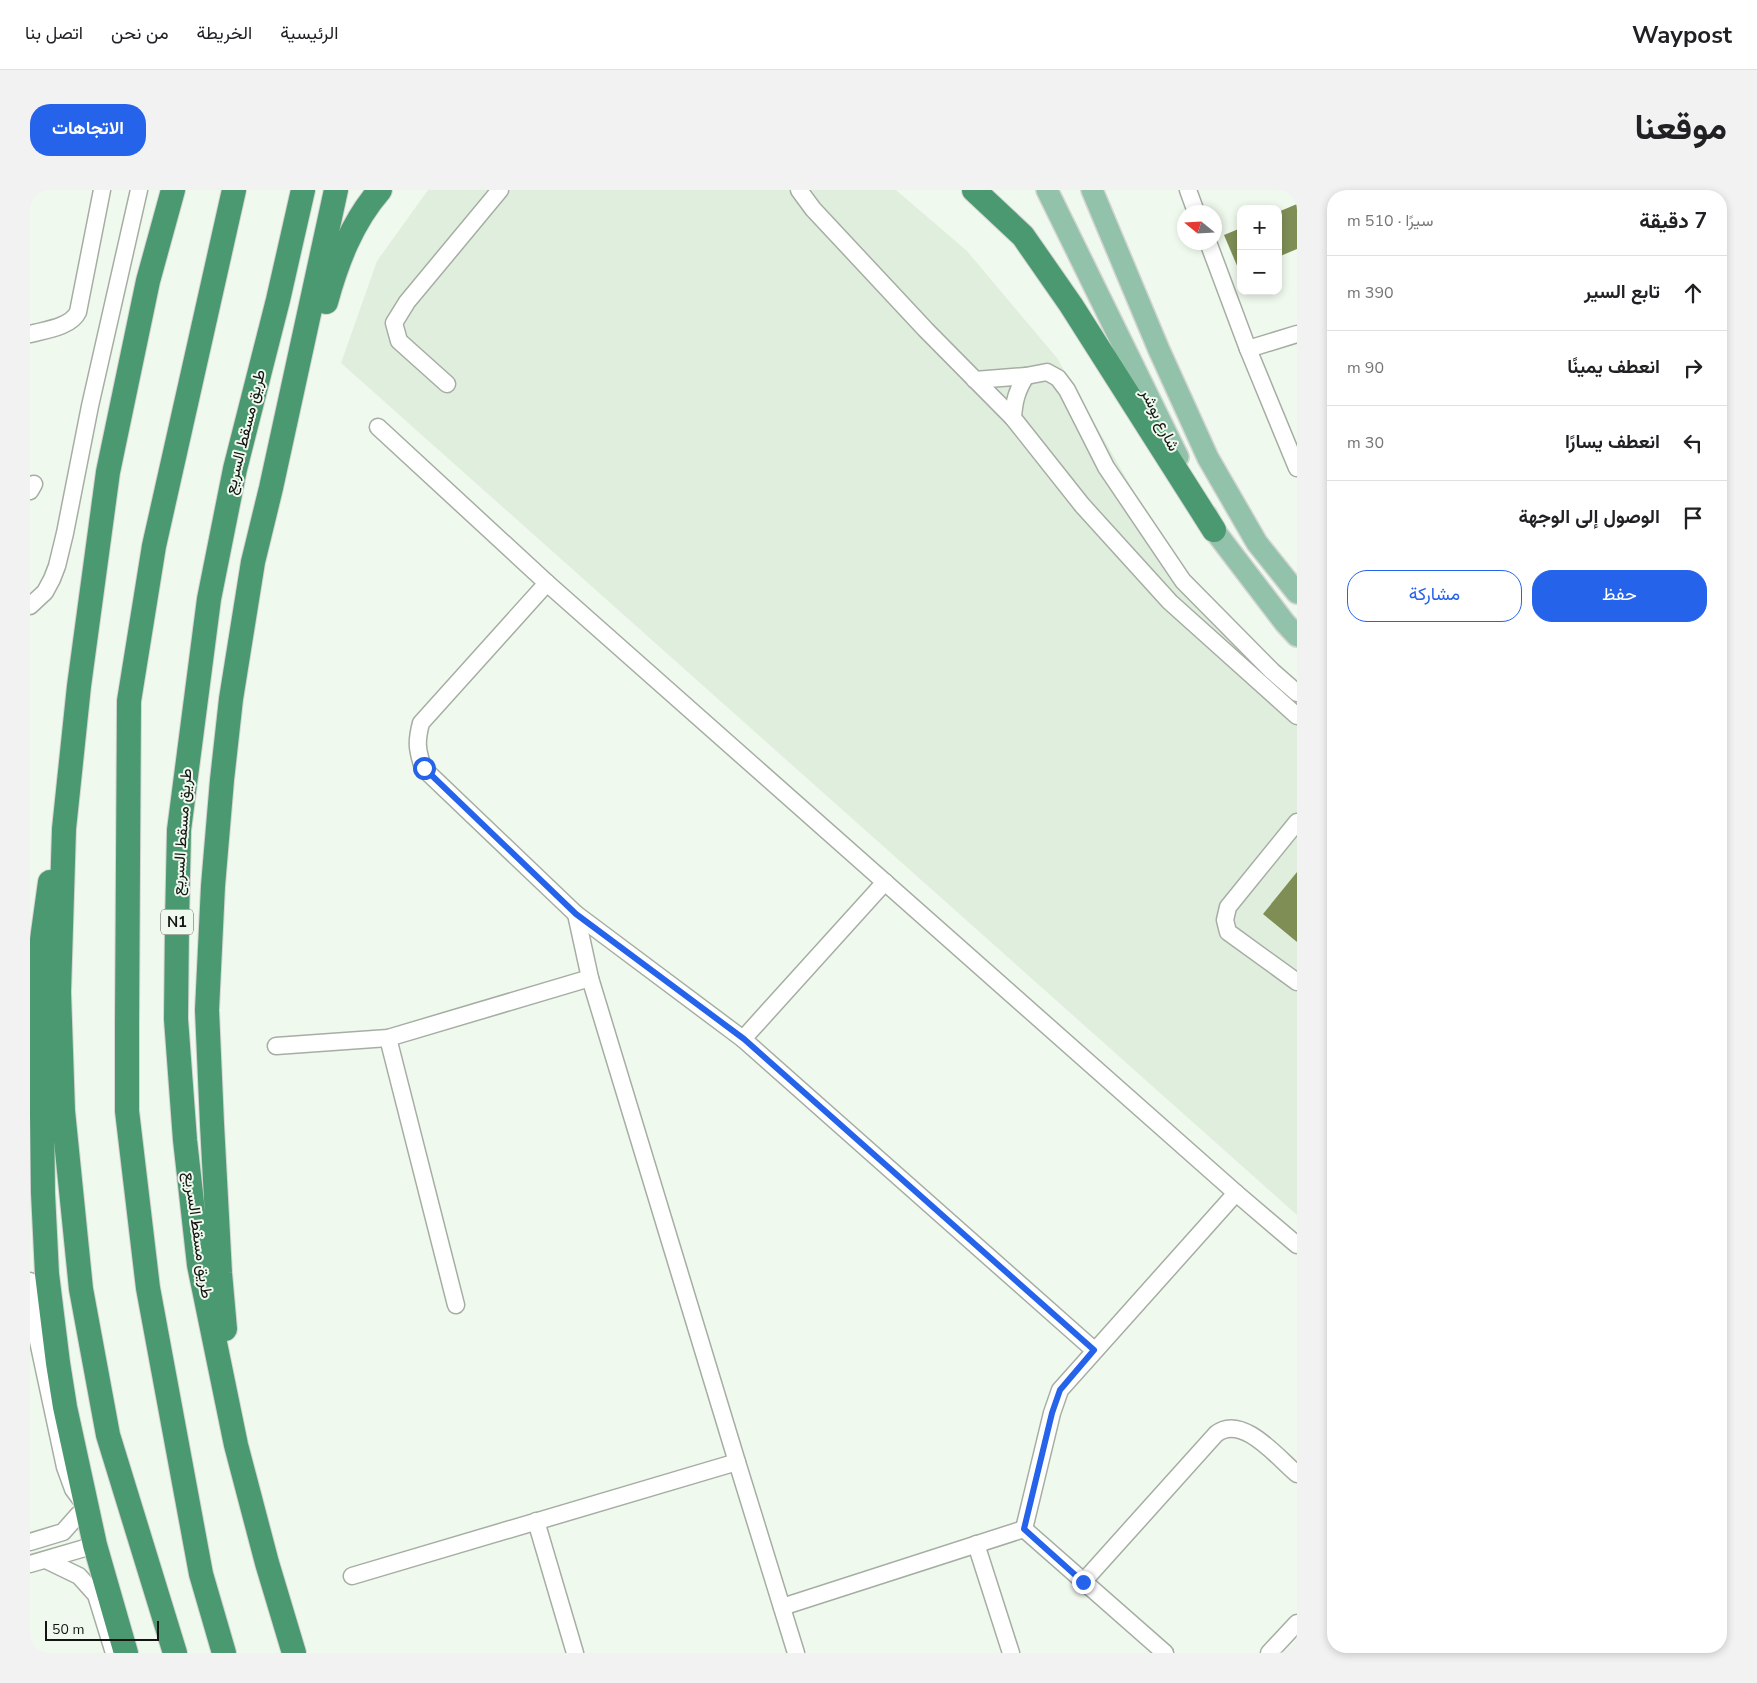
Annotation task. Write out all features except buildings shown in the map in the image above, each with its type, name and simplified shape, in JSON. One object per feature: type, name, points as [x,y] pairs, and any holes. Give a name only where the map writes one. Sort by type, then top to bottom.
[{"type":"highway","points":[[148,281],[147,267],[150,239],[160,190]]},
{"type":"highway","points":[[173,190],[148,281],[108,472],[79,686],[64,829],[59,992],[63,1111],[81,1289],[108,1435],[175,1653]]},
{"type":"highway","points":[[224,1653],[201,1574],[148,1288],[127,1112],[129,701],[154,546],[234,190]]},
{"type":"highway","name":"طريق مسقط السريع","points":[[294,1653],[267,1563],[236,1445],[199,1265],[185,1140],[176,1019],[179,830],[209,599],[235,469],[278,300],[303,190]]},
{"type":"highway","points":[[236,1445],[220,1273],[207,1010],[222,780],[231,699],[253,562],[336,190]]},
{"type":"highway","points":[[271,488],[303,389],[331,284],[346,242],[361,216],[380,190]]},
{"type":"highway","points":[[974,190],[1023,236],[1071,305],[1214,530]]},
{"type":"highway","points":[[64,829],[50,878],[40,954],[43,1201],[47,1274],[65,1407],[95,1545],[126,1653]]},
{"type":"main road","name":"شارع بوشر","points":[[1047,190],[1214,530],[1297,636]]},
{"type":"main road","name":"شارع بوشر","points":[[1092,190],[1208,458],[1258,543],[1297,593]]},
{"type":"street","points":[[30,334],[75,319],[78,312],[102,190]]},
{"type":"street","points":[[30,606],[44,592],[52,579],[65,533],[90,406],[139,190]]},
{"type":"street","points":[[447,384],[399,341],[394,323],[407,302],[500,190]]},
{"type":"street","points":[[799,190],[813,209],[846,245],[1013,418],[1082,505],[1170,602],[1297,716]]},
{"type":"street","points":[[1188,190],[1193,205]]},
{"type":"street","points":[[1211,250],[1248,349],[1297,468]]},
{"type":"street","points":[[1248,349],[1297,334]]},
{"type":"street","points":[[976,380],[1026,376],[1047,372],[1058,378],[1106,467],[1183,581],[1272,671],[1297,693]]},
{"type":"street","points":[[1013,418],[1014,399],[1019,386],[1026,376]]},
{"type":"street","points":[[378,427],[547,583],[1297,1245]]},
{"type":"street","points":[[30,592],[45,573],[54,545],[65,533]]},
{"type":"street","points":[[547,583],[421,723],[417,751],[424,768],[576,914],[744,1039],[1094,1350]]},
{"type":"street","points":[[1297,822],[1228,907],[1225,920],[1228,932],[1297,982]]},
{"type":"street","points":[[744,1039],[885,882]]},
{"type":"street","points":[[576,914],[590,978],[796,1653]]},
{"type":"street","points":[[276,1046],[388,1038],[590,978]]},
{"type":"street","points":[[388,1038],[456,1306]]},
{"type":"street","points":[[1024,1529],[1052,1413],[1060,1390],[1236,1193]]},
{"type":"street","points":[[30,1281],[38,1341],[64,1468],[73,1489],[87,1508],[63,1532],[30,1542]]},
{"type":"street","points":[[1083,1582],[1223,1428],[1238,1428],[1254,1436],[1297,1474]]},
{"type":"street","points":[[352,1576],[737,1462]]},
{"type":"street","points":[[536,1521],[575,1653]]},
{"type":"street","points":[[782,1607],[1024,1529]]},
{"type":"street","points":[[1024,1529],[1164,1653]]},
{"type":"street","points":[[976,1544],[1011,1653]]},
{"type":"street","points":[[38,1562],[95,1545]]},
{"type":"street","points":[[38,1562],[79,1576],[96,1595],[114,1653]]},
{"type":"street","points":[[1269,1653],[1297,1623]]},
{"type":"shaded area","points":[[428,190],[896,190],[967,251],[1057,358],[1174,561],[1297,684],[1297,1215],[341,363],[377,261]]},
{"type":"route","points":[[424,768],[576,914],[744,1039],[1094,1350],[1060,1390],[1052,1413],[1024,1529],[1083,1582]]}]
